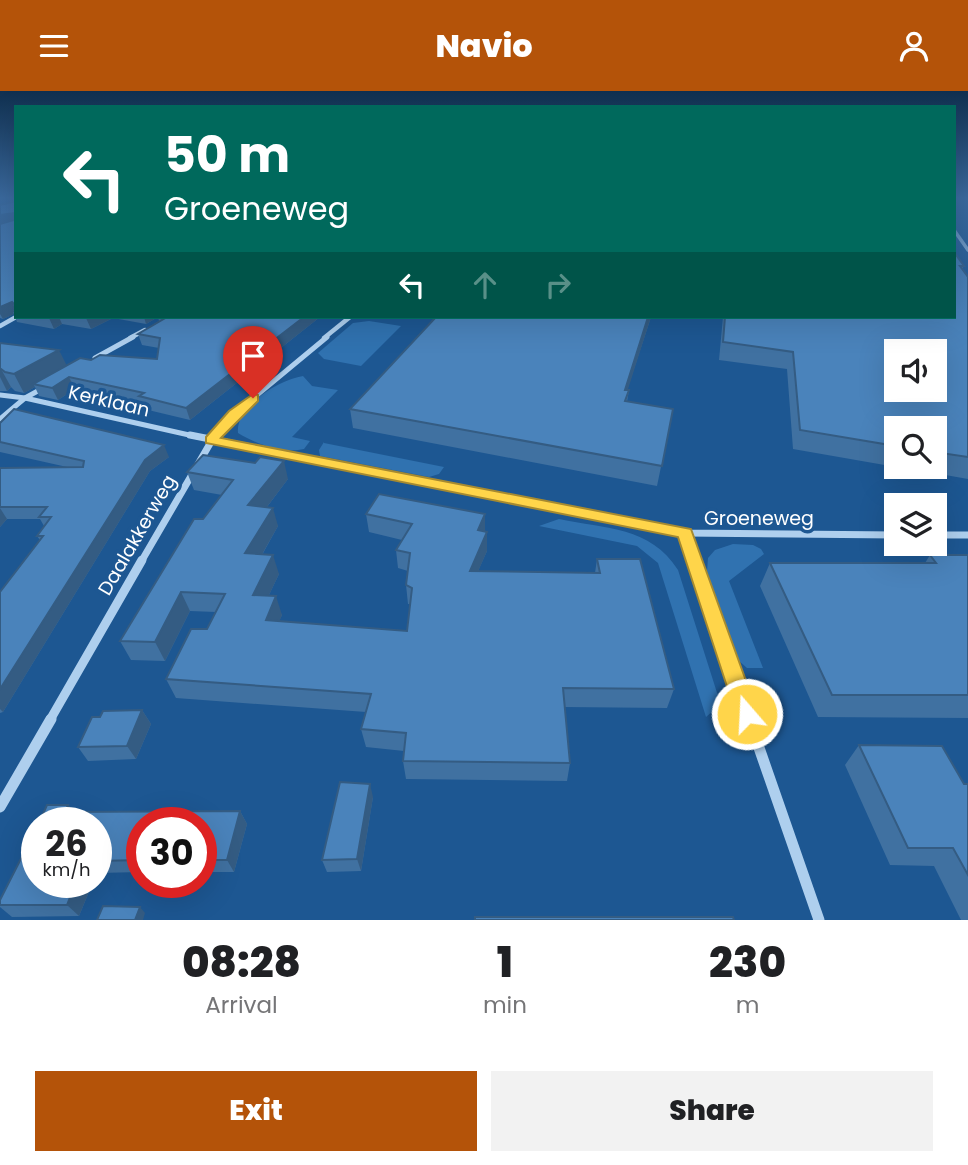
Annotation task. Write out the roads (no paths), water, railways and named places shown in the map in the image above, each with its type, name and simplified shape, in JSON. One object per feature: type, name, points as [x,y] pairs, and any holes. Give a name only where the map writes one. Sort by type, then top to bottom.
[{"type":"street","name":"Daalakkerweg","points":[[0,807],[211,440],[234,414],[348,319]]},
{"type":"street","points":[[84,364],[156,324]]},
{"type":"street","points":[[0,419],[25,398],[49,384]]},
{"type":"street","name":"Kerklaan","points":[[0,395],[25,398],[211,440]]},
{"type":"street","name":"Groeneweg","points":[[211,440],[685,533],[884,535]]},
{"type":"street","points":[[685,533],[819,920]]},
{"type":"street","points":[[947,535],[968,535]]}]
